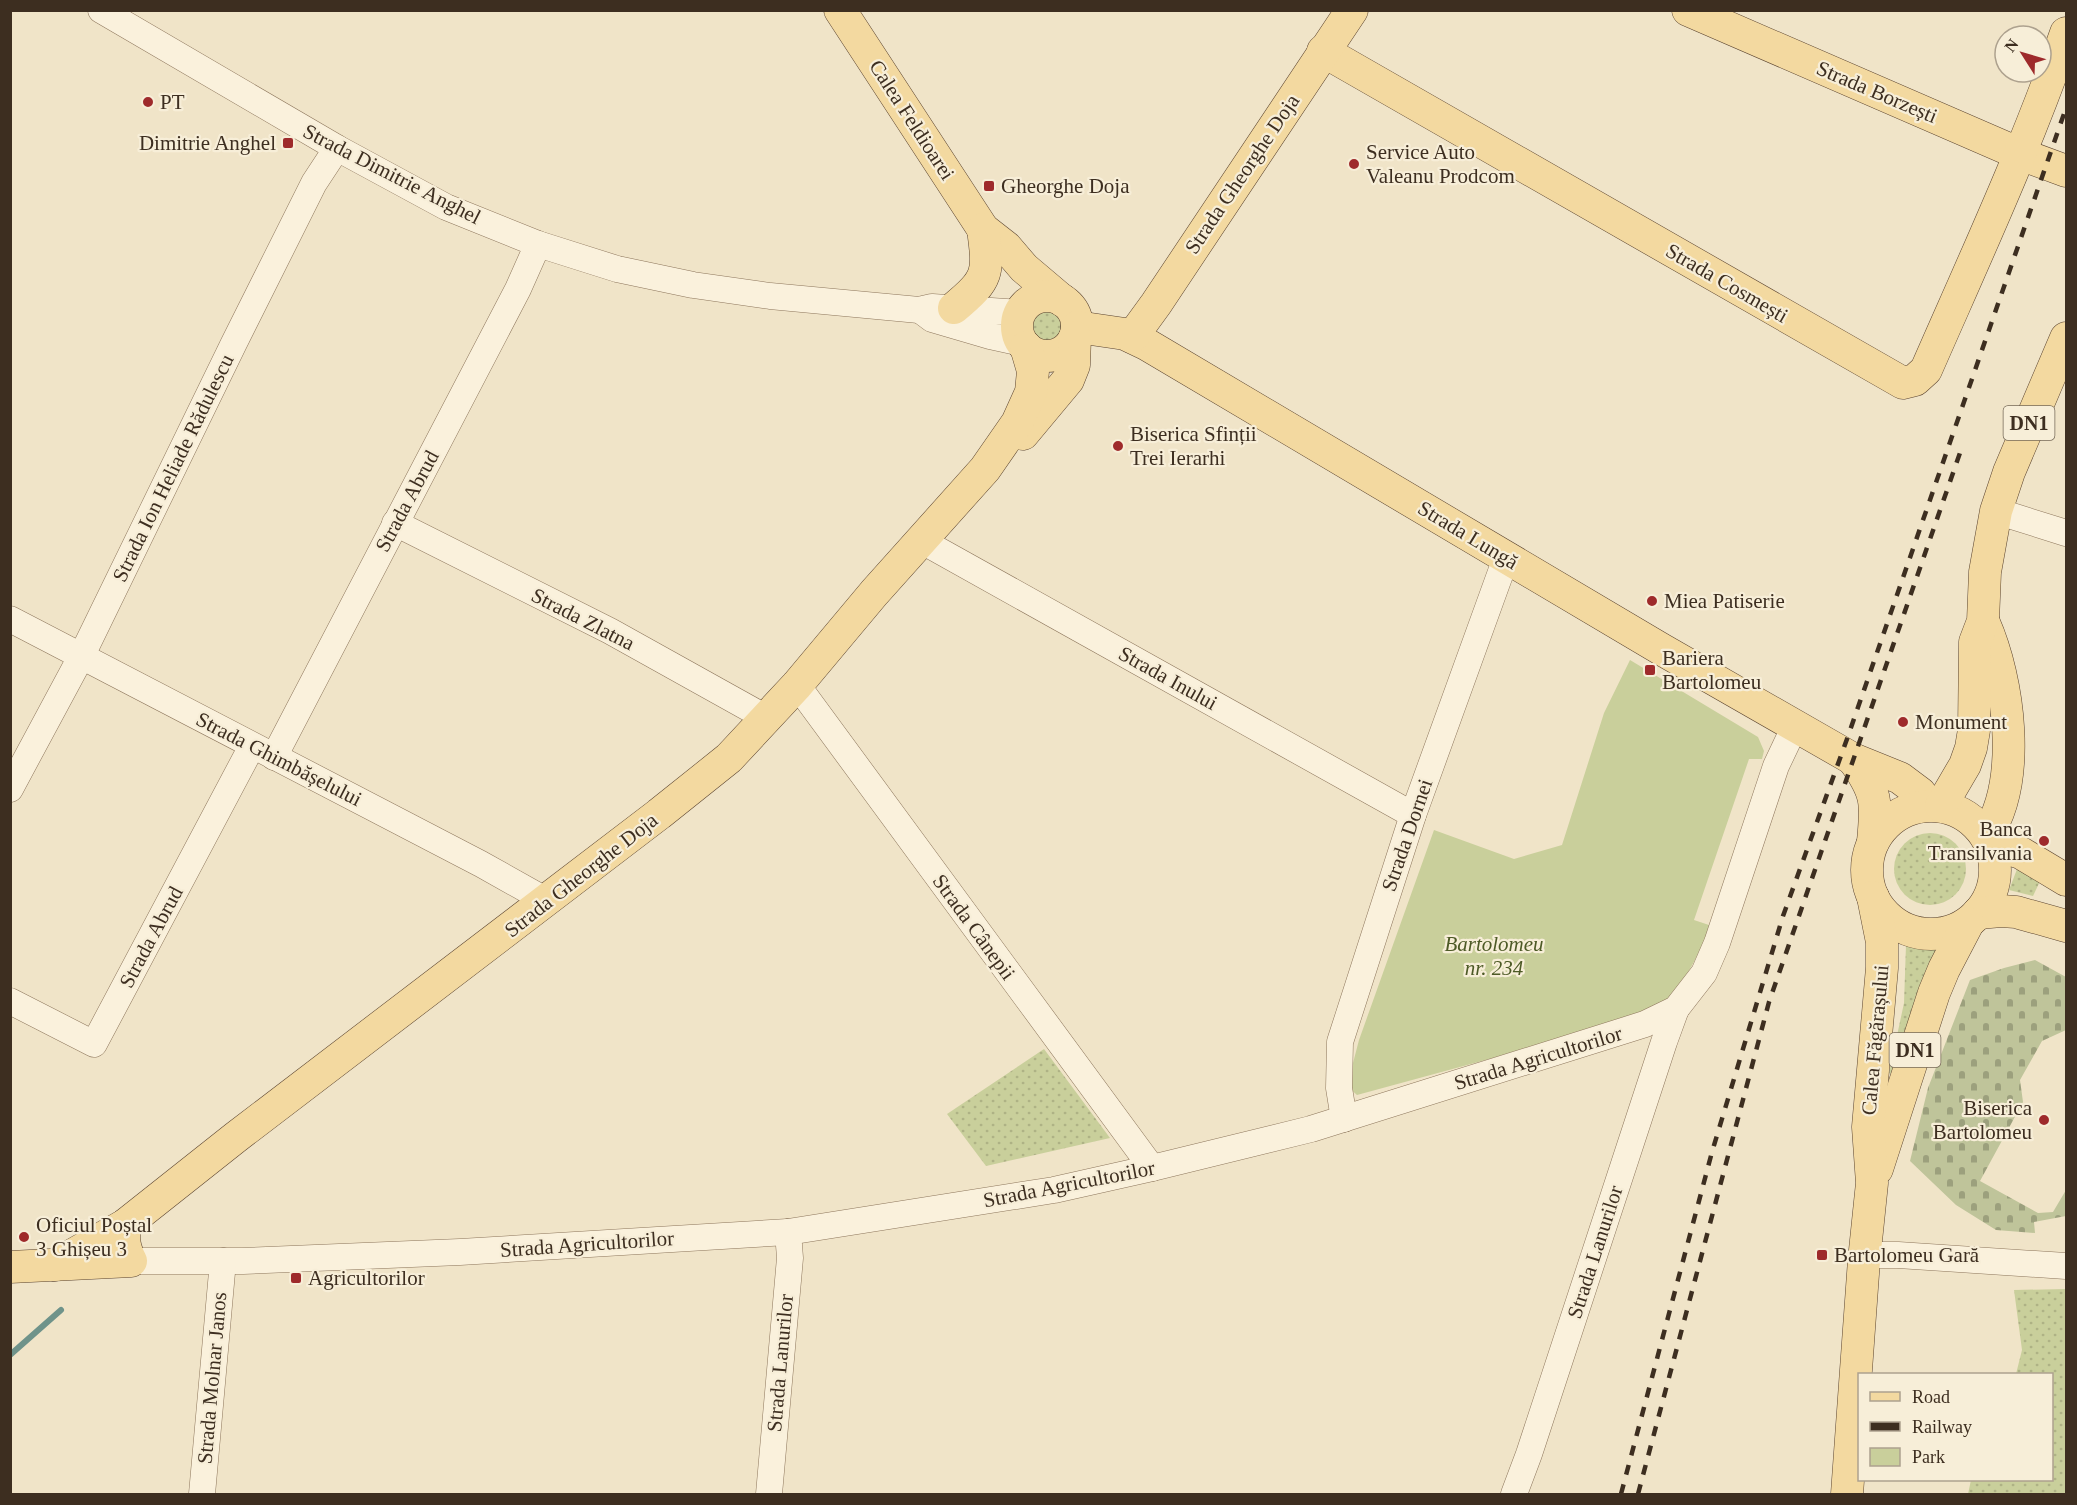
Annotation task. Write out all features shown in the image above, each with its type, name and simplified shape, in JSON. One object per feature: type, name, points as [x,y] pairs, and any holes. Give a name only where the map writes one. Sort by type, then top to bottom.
[{"type":"main road","name":"Calea Feldioarei","points":[[840,10],[1013,288],[1022,328]]},
{"type":"main road","name":"Strada Gheorghe Doja","points":[[1132,337],[1352,10]]},
{"type":"main road","name":"Strada Borzești","points":[[1688,10],[2020,154],[2066,171]]},
{"type":"main road","points":[[2020,154],[2067,33]]},
{"type":"main road","name":"Strada Cosmești","points":[[1323,51],[1903,383],[1915,380],[1926,370],[2020,154]]},
{"type":"main road","name":"Calea Feldioarei","points":[[984,238],[1006,246],[1072,321]]},
{"type":"main road","points":[[954,308],[975,291],[985,276],[987,261],[984,238]]},
{"type":"main road","name":"Strada Lungă","points":[[1022,328],[1033,300],[1040,297],[1055,297],[1072,321],[1132,337],[1795,726],[1853,759],[1900,778],[1934,806]]},
{"type":"main road","points":[[1022,328],[1039,355],[1053,356],[1067,349],[1072,321]]},
{"type":"main road","name":"Strada Gheorghe Doja","points":[[985,469],[1012,446],[1068,380],[1074,365],[1072,321]]},
{"type":"main road","name":"Strada Gheorghe Doja","points":[[55,1265],[125,1225],[236,1137],[547,901],[729,758],[797,686],[874,593],[985,469],[1017,423],[1031,393],[1033,371],[1022,328]]},
{"type":"main road","name":"DN1","points":[[1983,621],[1991,639],[2005,695],[2009,755],[2005,794],[1988,839],[1995,858],[1996,873],[1987,901],[1973,918],[1954,930],[1938,934],[1922,933],[1907,929],[1882,911],[1873,897],[1868,879],[1868,860],[1873,842],[1890,820],[1914,807],[1934,806],[1965,765],[1974,730],[1975,642],[1983,621],[1985,572],[1996,511],[2025,433],[2067,338]]},
{"type":"main road","name":"Strada Lungă","points":[[1853,759],[1866,778],[1875,800],[1873,842]]},
{"type":"main road","points":[[1934,806],[1954,809],[1966,815],[1988,839],[2021,853],[2067,880]]},
{"type":"main road","name":"Calea Făgărașului","points":[[1847,1494],[1864,1255],[1872,1183],[1868,1127],[1882,968],[1882,942],[1873,897]]},
{"type":"main road","points":[[1973,918],[2001,911],[2016,912],[2067,926]]},
{"type":"main road","name":"Calea Făgărașului","points":[[1872,1183],[1925,1017],[1944,969],[1973,918]]},
{"type":"main road","points":[[10,1267],[131,1261],[123,1240],[125,1225]]},
{"type":"street","name":"Strada Dimitrie Anghel","points":[[101,10],[338,148],[446,207],[538,244],[617,269],[693,285],[770,296],[919,310],[932,307],[954,308],[1022,328]]},
{"type":"street","name":"Strada Ion Heliade Rădulescu","points":[[10,789],[82,655],[314,183],[338,148]]},
{"type":"street","name":"Strada Abrud","points":[[10,1001],[94,1044],[395,523],[527,273],[538,244]]},
{"type":"street","name":"Strada Dimitrie Anghel","points":[[919,310],[932,318],[990,336],[1022,328]]},
{"type":"street","points":[[1996,511],[2067,533]]},
{"type":"street","name":"Strada Zlatna","points":[[395,523],[610,631],[768,718]]},
{"type":"street","name":"Strada Inului","points":[[922,541],[1413,815]]},
{"type":"street","name":"Strada Dornei","points":[[1344,1119],[1339,1088],[1340,1042],[1413,815],[1506,558]]},
{"type":"street","name":"Strada Ghimbășelului","points":[[10,619],[481,864],[547,901]]},
{"type":"street","name":"Strada Cânepii","points":[[797,686],[1152,1168]]},
{"type":"street","name":"Strada Agricultorilor","points":[[131,1261],[223,1261],[472,1252],[788,1232],[1054,1190],[1152,1168],[1344,1119],[1645,1024],[1676,1009],[1704,973],[1717,943],[1776,766],[1795,726]]},
{"type":"street","name":"Strada Lanurilor","points":[[1514,1494],[1676,1009]]},
{"type":"street","name":"Strada Lanurilor","points":[[769,1494],[789,1258],[788,1232]]},
{"type":"street","points":[[1864,1255],[2067,1266]]},
{"type":"street","name":"Strada Molnar Janos","points":[[202,1494],[223,1261]]},
{"type":"green space","points":[[1047,309],[1059,314],[1064,326],[1059,338],[1047,343],[1035,338],[1030,326],[1035,314]]},
{"type":"green space","name":"Bartolomeu nr. 234","points":[[1630,660],[1758,737],[1764,751],[1762,759],[1749,759],[1694,920],[1712,926],[1689,971],[1666,1000],[1656,1008],[1526,1049],[1357,1095],[1347,1086],[1359,1040],[1434,830],[1514,859],[1562,845],[1604,713]]},
{"type":"green space","points":[[1930,833],[1950,839],[1960,849],[1966,869],[1960,889],[1950,899],[1930,905],[1910,899],[1900,889],[1894,869],[1900,849],[1910,839]]},
{"type":"green space","points":[[2019,864],[2042,877],[2033,896],[2009,890]]},
{"type":"green space","points":[[1906,945],[1941,946],[1893,1074],[1889,1073],[1904,1003]]},
{"type":"green space","points":[[2035,960],[2066,977],[2066,1030],[2042,1041],[2020,1080],[2023,1102],[1980,1181],[2038,1213],[2053,1212],[2066,1190],[2066,1216],[2034,1222],[2035,1233],[1996,1230],[1956,1205],[1910,1161],[1928,1088],[1970,980]]},
{"type":"green space","points":[[1044,1049],[1110,1138],[986,1166],[947,1114]]},
{"type":"green space","points":[[2066,1289],[2066,1494],[1968,1494],[1971,1481],[2053,1481],[2053,1373],[2016,1373],[2022,1350],[2014,1290]]},
{"type":"waterway","points":[[10,1355],[61,1310]]},
{"type":"railway","points":[[1621,1494],[1712,1152],[1783,916],[1847,739],[2066,108]]},
{"type":"railway","points":[[1638,1494],[1769,1002],[1961,450]]},
{"type":"place","name":"PT","points":[[148,102]]},
{"type":"place","name":"Dimitrie Anghel","points":[[288,143]]},
{"type":"place","name":"Service Auto Valeanu Prodcom","points":[[1354,164]]},
{"type":"place","name":"Gheorghe Doja","points":[[989,186]]},
{"type":"place","name":"Biserica Sfinții Trei Ierarhi","points":[[1118,446]]},
{"type":"place","name":"Miea Patiserie","points":[[1652,601]]},
{"type":"place","name":"Bariera Bartolomeu","points":[[1650,670]]},
{"type":"place","name":"Monument","points":[[1903,722]]},
{"type":"place","name":"Banca Transilvania","points":[[2044,841]]},
{"type":"place","name":"Biserica Bartolomeu","points":[[2044,1120]]},
{"type":"place","name":"Oficiul Poștal 3 Ghișeu 3","points":[[24,1237]]},
{"type":"place","name":"Bartolomeu Gară","points":[[1822,1255]]},
{"type":"place","name":"Agricultorilor","points":[[296,1278]]}]
